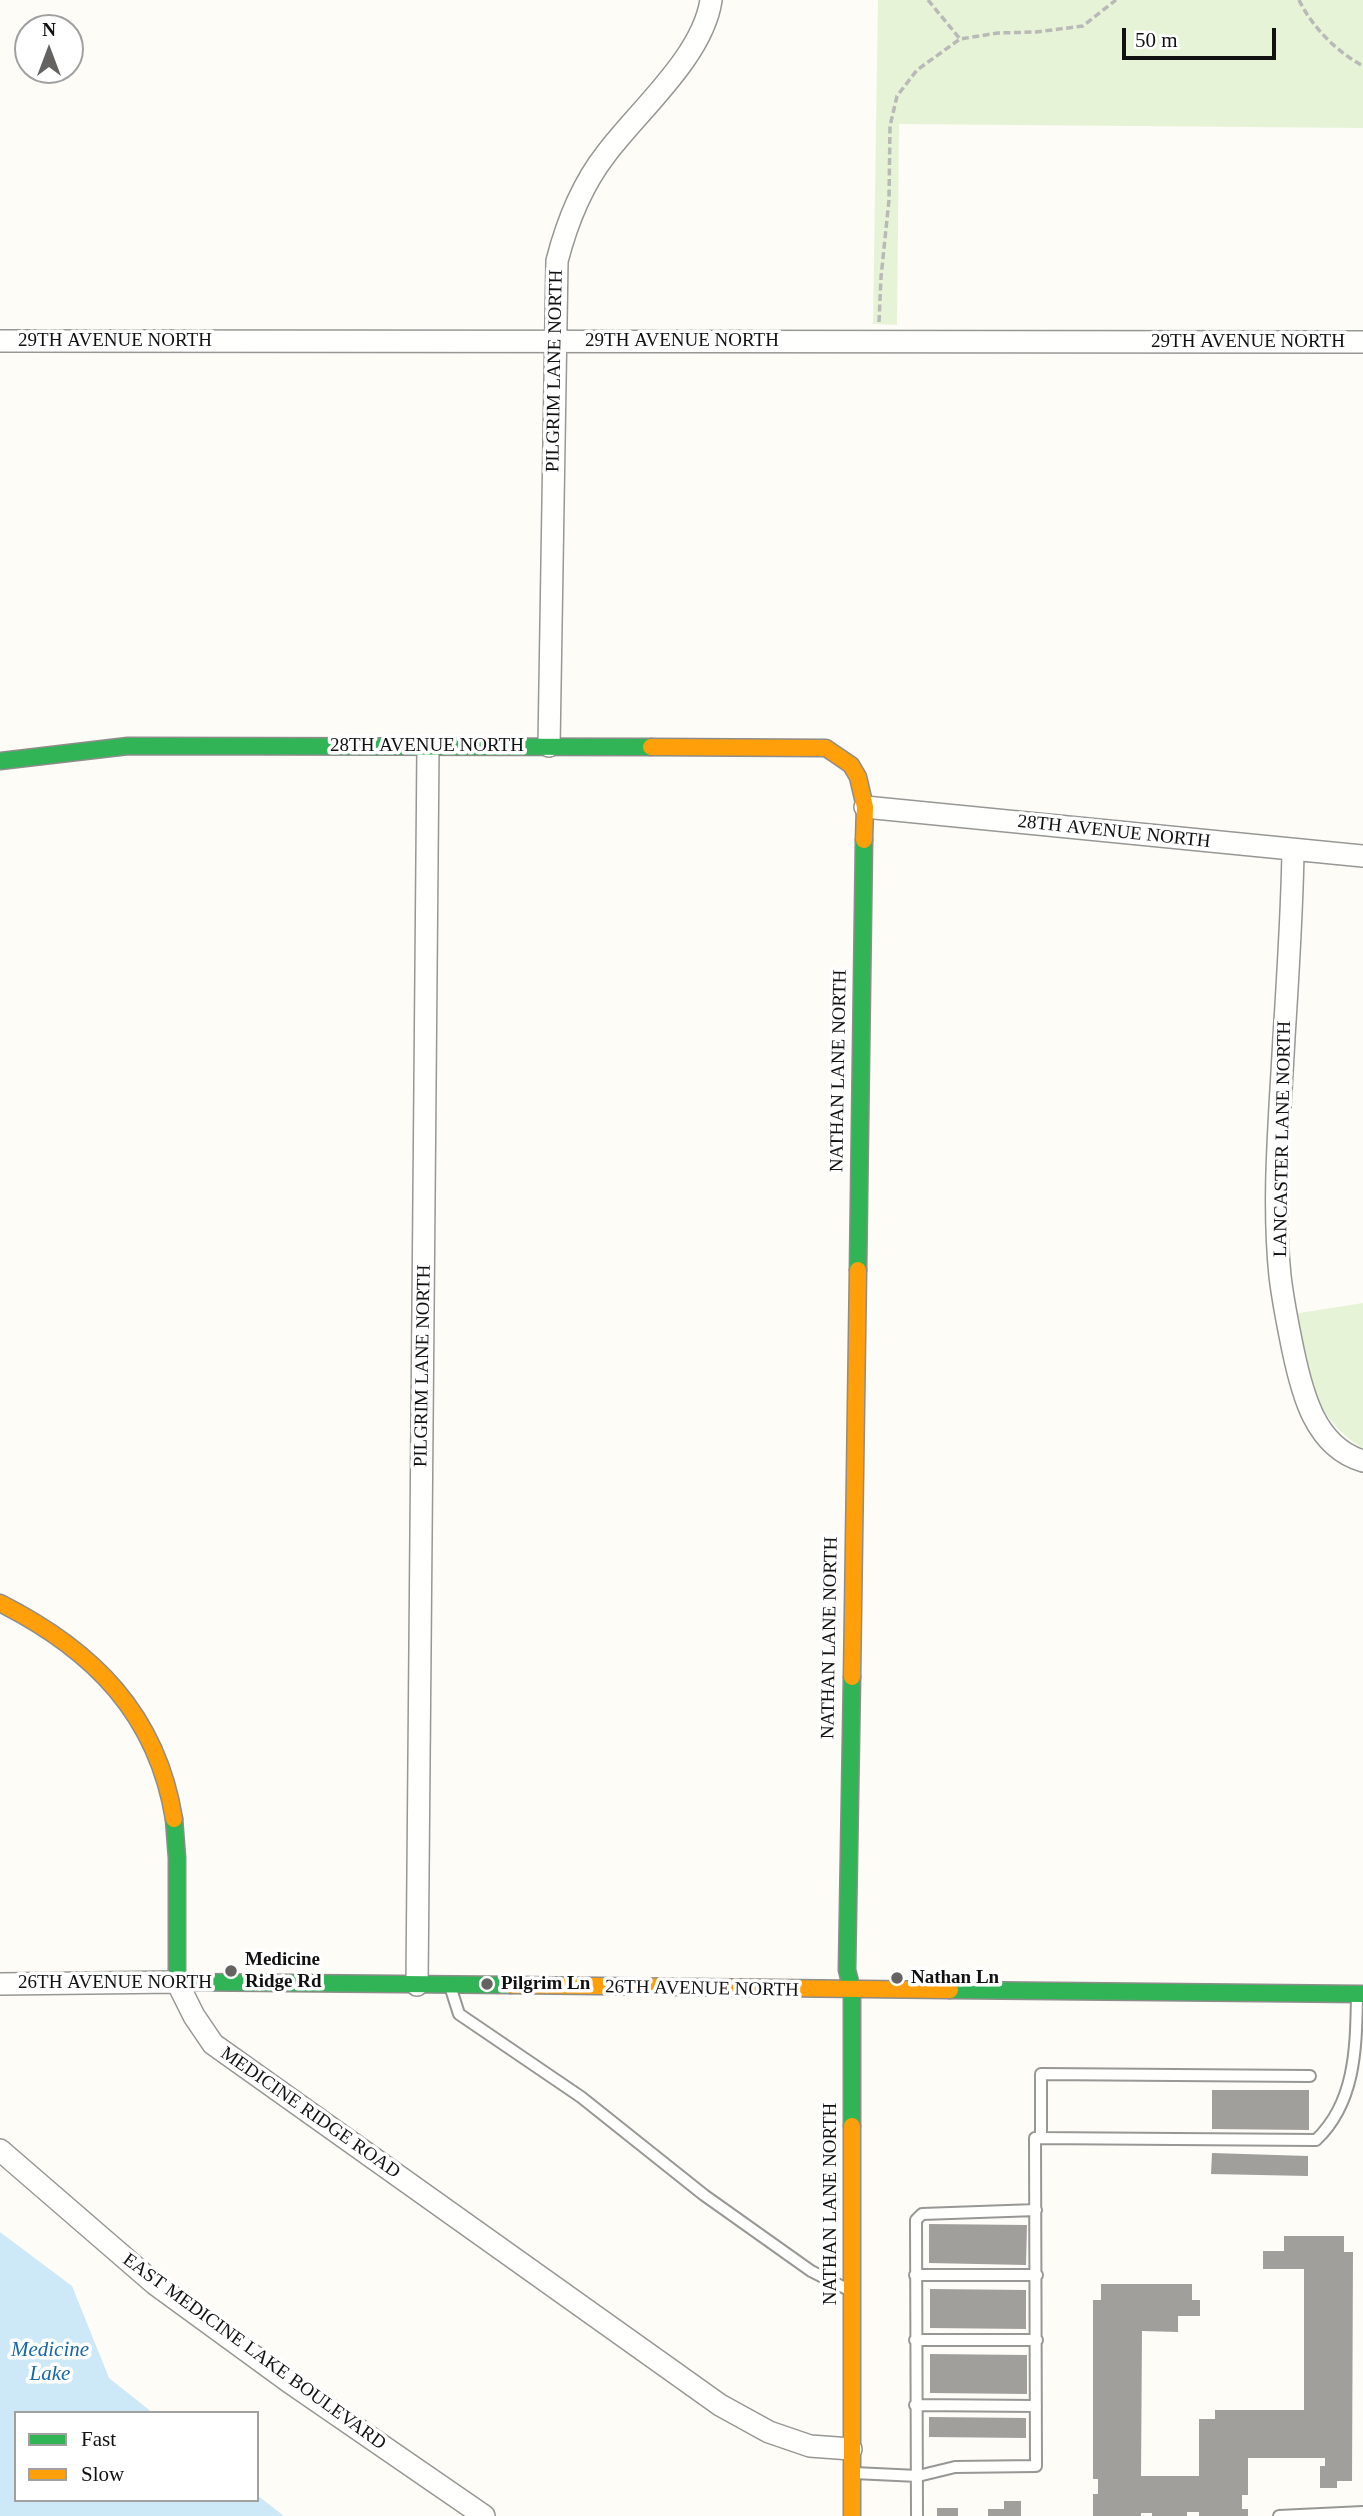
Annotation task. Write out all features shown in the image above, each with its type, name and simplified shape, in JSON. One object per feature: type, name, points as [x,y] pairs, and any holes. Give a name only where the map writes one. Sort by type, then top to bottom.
[{"type":"street","name":"PILGRIM LANE NORTH","points":[[549,746],[557,261],[564,231],[576,204],[606,153],[662,88],[695,43],[710,9],[711,0]]},
{"type":"street","name":"29TH AVENUE NORTH","points":[[0,341],[1363,342]]},
{"type":"street","name":"28TH AVENUE NORTH","points":[[0,761],[128,746],[549,746],[827,748],[850,762]]},
{"type":"street","name":"PILGRIM LANE NORTH","points":[[417,1985],[428,747]]},
{"type":"street","name":"NATHAN LANE NORTH","points":[[850,762],[861,783],[865,807],[847,1970],[852,1990],[852,2516]]},
{"type":"street","name":"28TH AVENUE NORTH","points":[[865,807],[1363,856]]},
{"type":"street","name":"LANCASTER LANE NORTH","points":[[1293,850],[1279,1133],[1280,1275],[1303,1395],[1316,1422],[1330,1440],[1342,1451],[1363,1461]]},
{"type":"street","name":"MEDICINE RIDGE ROAD","points":[[0,1603],[53,1631],[85,1655],[122,1695],[152,1739],[174,1817],[177,1982],[194,2016],[213,2044],[720,2405],[769,2431],[810,2446],[851,2449]]},
{"type":"street","name":"26TH AVENUE NORTH","points":[[0,1984],[177,1982],[1360,1994]]},
{"type":"street","name":"EAST MEDICINE LAKE BOULEVARD","points":[[0,2150],[155,2284],[288,2381],[484,2516]]},
{"type":"lane","points":[[451,1986],[459,2014],[581,2097],[704,2195],[811,2271],[852,2291]]},
{"type":"lane","points":[[851,2473],[918,2476],[955,2467],[1036,2466],[1035,2138],[1316,2140],[1343,2104],[1356,2048],[1360,1994]]},
{"type":"lane","points":[[1041,2138],[1041,2074],[1310,2076]]},
{"type":"lane","points":[[917,2516],[916,2220],[922,2214],[1036,2210]]},
{"type":"lane","points":[[915,2275],[1037,2275]]},
{"type":"lane","points":[[915,2340],[1037,2340]]},
{"type":"lane","points":[[915,2405],[1036,2406]]},
{"type":"lane","points":[[1279,2516],[1363,2512]]},
{"type":"path","points":[[928,0],[960,39]]},
{"type":"path","points":[[878,341],[889,200],[890,126],[897,96],[917,70],[960,39],[1083,26],[1116,0]]},
{"type":"path","points":[[1299,0],[1307,15],[1345,57],[1363,66]]},
{"type":"green space","points":[[878,0],[1363,0],[1363,128],[899,124],[897,325],[873,324]]},
{"type":"green space","points":[[1363,1303],[1363,1448],[1332,1422],[1322,1406],[1308,1372],[1293,1314]]},
{"type":"water","name":"Medicine Lake","points":[[0,2232],[72,2286],[109,2378],[150,2411],[14,2411],[14,2502],[259,2502],[259,2497],[284,2516],[0,2516]]},
{"type":"building","points":[[1212,2090],[1309,2090],[1309,2130],[1212,2129]]},
{"type":"building","points":[[1212,2153],[1308,2156],[1308,2176],[1211,2174]]},
{"type":"building","points":[[929,2224],[1027,2225],[1026,2265],[929,2263]]},
{"type":"building","points":[[1284,2236],[1344,2236],[1344,2252],[1353,2252],[1352,2481],[1337,2481],[1337,2488],[1320,2488],[1320,2466],[1325,2466],[1325,2458],[1248,2458],[1248,2495],[1242,2495],[1242,2509],[1248,2509],[1248,2516],[1199,2516],[1199,2512],[1187,2512],[1187,2516],[1152,2516],[1152,2513],[1141,2513],[1141,2516],[1093,2516],[1093,2494],[1098,2494],[1098,2479],[1093,2479],[1093,2300],[1101,2300],[1101,2284],[1192,2284],[1192,2300],[1200,2300],[1200,2316],[1178,2316],[1178,2332],[1142,2331],[1141,2476],[1199,2476],[1199,2419],[1215,2419],[1215,2410],[1304,2410],[1304,2269],[1263,2269],[1263,2251],[1284,2251]]},
{"type":"building","points":[[930,2289],[1026,2290],[1026,2329],[930,2328]]},
{"type":"building","points":[[930,2354],[1027,2355],[1027,2394],[930,2393]]},
{"type":"building","points":[[929,2417],[1026,2418],[1026,2438],[929,2437]]},
{"type":"building","points":[[1004,2501],[1021,2501],[1021,2516],[988,2516],[988,2509],[1004,2509]]},
{"type":"building","points":[[937,2508],[958,2508],[958,2516],[937,2516]]},
{"type":"traffic: fast","points":[[0,761],[128,746],[651,747]]},
{"type":"traffic: fast","points":[[858,1270],[864,840]]},
{"type":"traffic: fast","points":[[852,1677],[847,1970],[852,1990],[852,2126]]},
{"type":"traffic: fast","points":[[174,1819],[177,1858],[177,1982],[511,1985]]},
{"type":"traffic: fast","points":[[950,1990],[1363,1994]]},
{"type":"traffic: slow","points":[[651,747],[826,748],[851,765],[858,777],[865,807],[864,840]]},
{"type":"traffic: slow","points":[[852,1677],[858,1270]]},
{"type":"traffic: slow","points":[[0,1603],[64,1642],[116,1689],[153,1748],[165,1781],[174,1819]]},
{"type":"traffic: slow","points":[[511,1985],[950,1990]]},
{"type":"traffic: slow","points":[[852,2126],[852,2516]]},
{"type":"place","name":"Medicine Ridge Rd","points":[[231,1971]]},
{"type":"place","name":"Nathan Ln","points":[[897,1978]]},
{"type":"place","name":"Pilgrim Ln","points":[[487,1984]]}]
